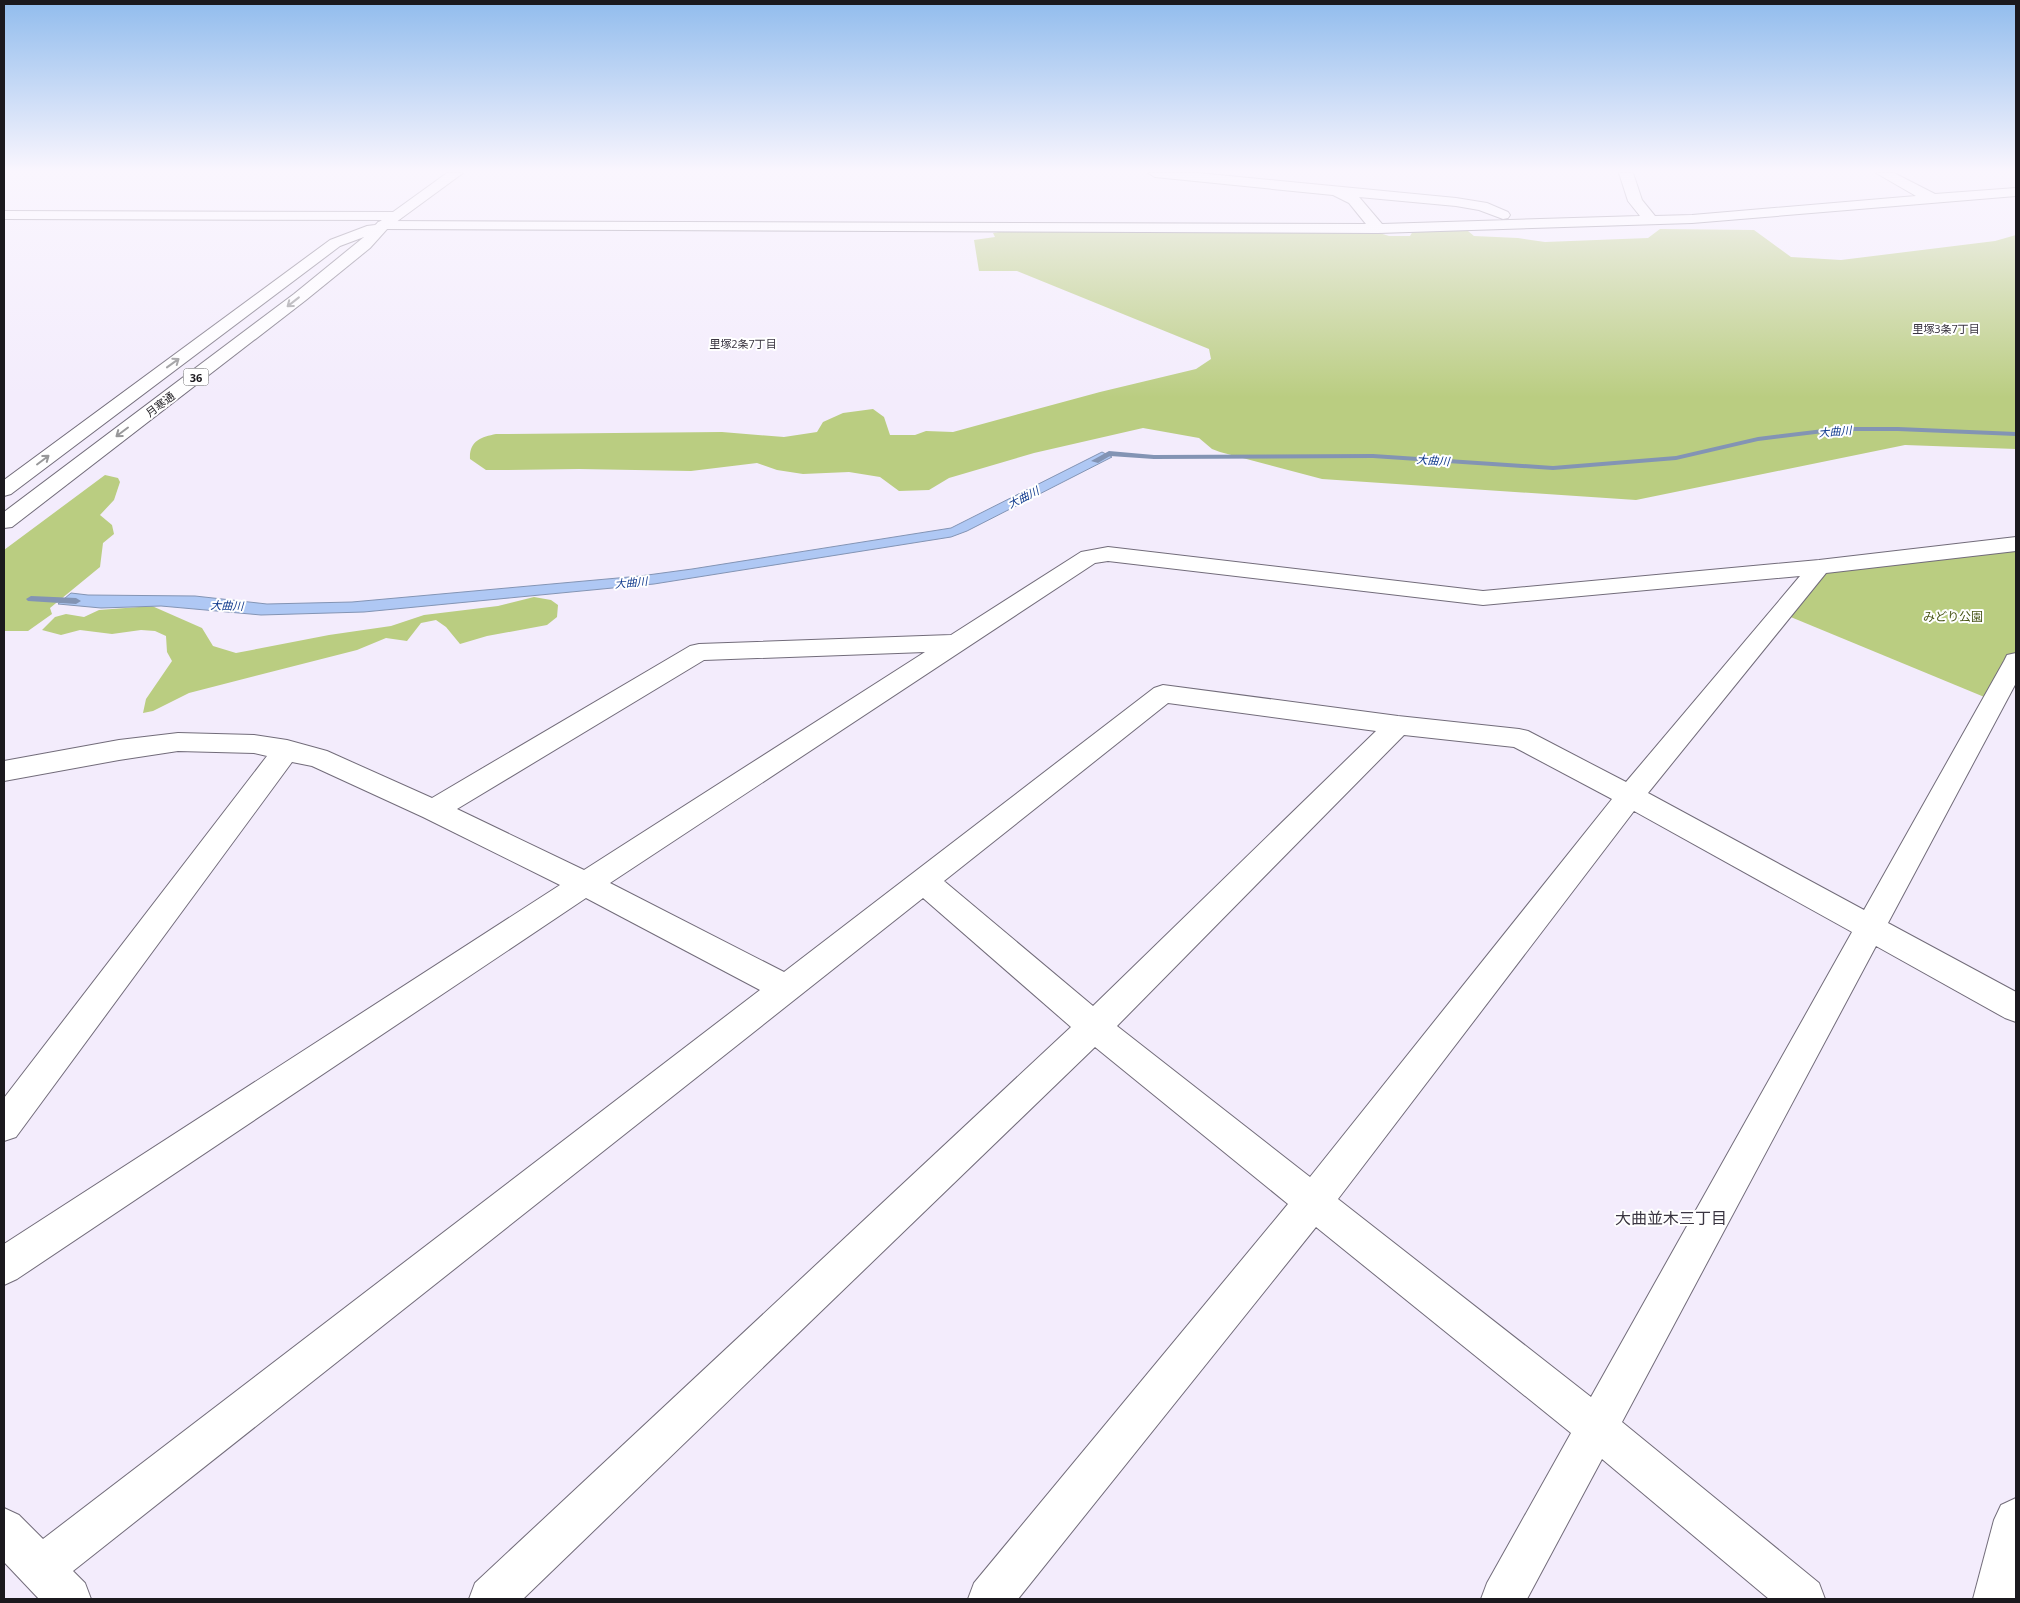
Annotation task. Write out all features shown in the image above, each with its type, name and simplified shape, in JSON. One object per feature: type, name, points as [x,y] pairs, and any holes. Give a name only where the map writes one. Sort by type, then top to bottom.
[{"type":"main road","name":"月寒通","points":[[4,490],[330,248]]},
{"type":"main road","name":"月寒通","points":[[4,522],[362,248]]},
{"type":"main road","points":[[4,1266],[585,884],[1089,557],[1108,554],[1483,598],[1820,567],[2016,544]]},
{"type":"main road","points":[[990,1599],[1314,1201],[1630,796],[1820,567]]},
{"type":"main road","points":[[433,810],[699,652],[955,643]]},
{"type":"main road","points":[[1503,1599],[1596,1427],[1691,1259],[2016,661]]},
{"type":"main road","points":[[40,1569],[1163,694],[1398,725],[1519,738],[1630,796],[2016,1008]]},
{"type":"main road","points":[[491,1599],[1094,1027],[1398,725]]},
{"type":"main road","points":[[4,771],[119,750],[178,742],[254,744],[318,758],[433,810],[585,884],[786,988]]},
{"type":"main road","points":[[4,1125],[287,750]]},
{"type":"main road","points":[[923,881],[1094,1027],[1596,1427],[1803,1599]]},
{"type":"main road","points":[[1995,1599],[2015,1525]]},
{"type":"main road","points":[[4,1530],[69,1599]]},
{"type":"green space","points":[[975,248],[1778,248],[1791,257],[1841,260],[1940,248],[2016,248],[2016,449],[1905,445],[1636,500],[1322,479],[1220,452],[1212,449],[1199,438],[1143,428],[1034,453],[949,478],[929,490],[899,491],[880,477],[849,472],[803,474],[777,470],[757,463],[691,471],[486,470],[470,459],[470,453],[477,441],[496,434],[722,432],[784,437],[817,432],[823,422],[843,413],[873,409],[884,417],[890,435],[915,435],[926,431],[953,432],[1100,392],[1196,369],[1211,359],[1209,349],[1017,271],[979,271]]},
{"type":"green space","points":[[105,475],[118,478],[120,482],[114,500],[100,515],[112,525],[114,534],[103,543],[100,567],[50,608],[52,614],[28,631],[4,631],[4,550]]},
{"type":"green space","name":"みどり公園","points":[[2016,546],[2016,661],[1994,701],[1781,613],[1819,567]]},
{"type":"green space","points":[[534,597],[551,600],[558,605],[557,617],[547,625],[487,636],[460,644],[446,627],[436,620],[421,623],[407,641],[386,638],[357,650],[189,693],[153,711],[143,713],[146,699],[172,661],[167,652],[166,636],[155,631],[141,630],[112,634],[80,630],[61,635],[42,630],[55,617],[66,614],[84,617],[99,610],[152,606],[202,628],[213,646],[236,653],[329,635],[391,626],[424,615],[498,606]]},
{"type":"water","points":[[1102,452],[1112,457],[967,531],[951,537],[654,584],[364,612],[261,615],[161,606],[101,608],[58,604],[71,593],[88,595],[195,596],[267,604],[352,602],[640,576],[692,569],[951,528]]},
{"type":"waterway","name":"大曲川","points":[[1095,461],[1109,453],[1154,457],[1373,456],[1553,468],[1676,458],[1758,439],[1840,429],[1898,429],[2016,434]]},
{"type":"waterway","name":"大曲川","points":[[31,599],[76,601]]},
{"type":"district","name":"里塚3条7丁目","points":[[1946,328]]},
{"type":"district","name":"里塚2条7丁目","points":[[743,343]]},
{"type":"district","name":"大曲並木三丁目","points":[[1671,1218]]}]
